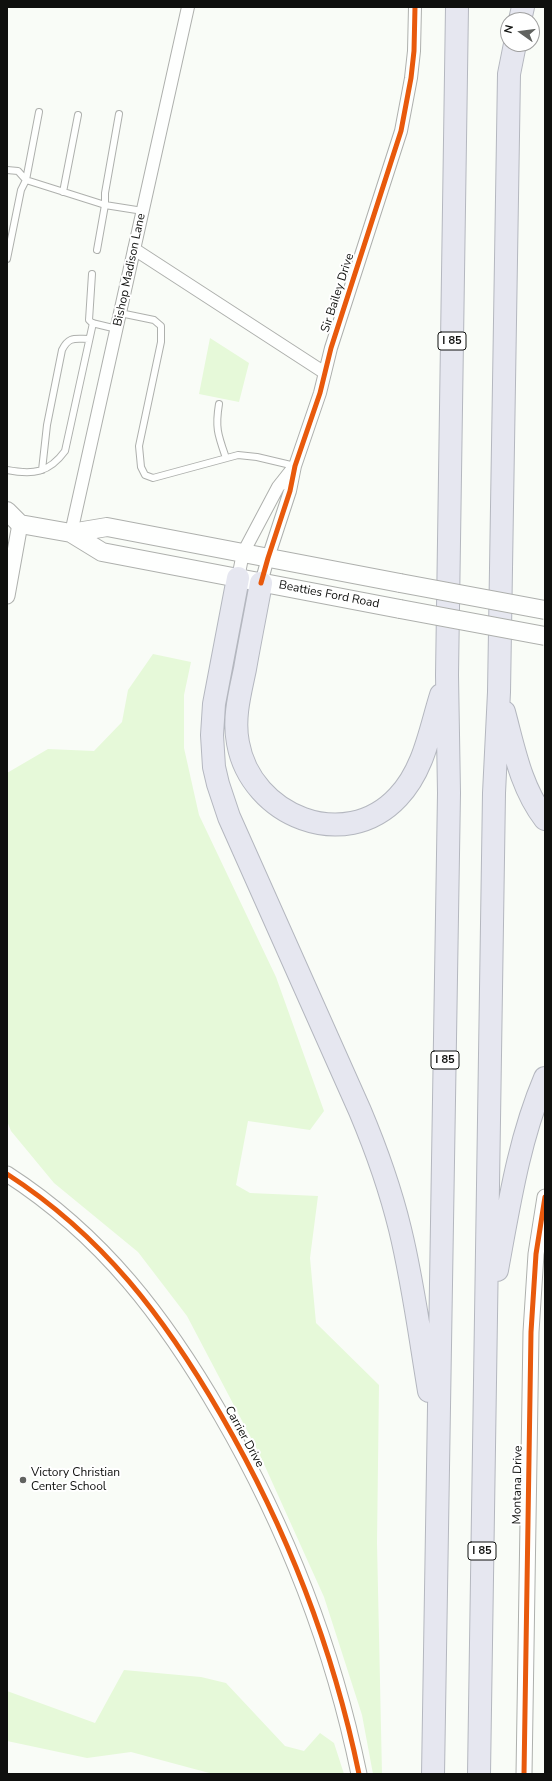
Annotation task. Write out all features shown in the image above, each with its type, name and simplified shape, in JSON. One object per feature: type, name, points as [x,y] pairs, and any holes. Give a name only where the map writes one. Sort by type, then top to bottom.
[{"type":"highway","name":"I 85","points":[[434,1774],[449,793],[447,675],[457,7]]},
{"type":"highway","name":"I 85","points":[[478,1774],[494,801],[499,692],[508,52]]},
{"type":"highway","points":[[509,74],[513,52]]},
{"type":"highway","points":[[238,578],[212,718],[212,751],[218,784],[229,817],[360,1111],[378,1156],[400,1227],[439,1445]]},
{"type":"highway","points":[[261,582],[238,707],[236,732],[241,758],[254,781],[270,800],[291,814],[317,824],[342,825],[366,820],[388,807],[406,788],[418,766],[447,675]]},
{"type":"highway","points":[[499,692],[524,783],[545,819]]},
{"type":"highway","points":[[485,1328],[521,1147],[528,1122],[545,1078]]},
{"type":"main road","points":[[7,511],[14,527]]},
{"type":"main road","name":"Beatties Ford Road","points":[[14,527],[72,533],[107,527],[545,610]]},
{"type":"main road","name":"Beatties Ford Road","points":[[72,533],[102,552],[545,636]]},
{"type":"street","name":"Bishop Madison Lane","points":[[72,533],[188,7]]},
{"type":"street","name":"Sir Bailey Drive","points":[[261,582],[290,491],[295,466],[320,393],[331,348],[401,131],[411,78],[414,51],[415,7]]},
{"type":"street","points":[[134,249],[325,373]]},
{"type":"street","name":"Sir Bailey Drive","points":[[238,578],[243,553],[278,487],[295,466]]},
{"type":"street","points":[[7,596],[14,527]]},
{"type":"street","name":"Carrier Drive","points":[[7,1174],[66,1218],[110,1259],[155,1313],[178,1345],[209,1394],[257,1480],[308,1597],[335,1677],[359,1774]]},
{"type":"street","name":"Montana Drive","points":[[524,1774],[531,1332],[536,1254],[545,1197]]},
{"type":"lane","points":[[7,259],[20,190],[26,180],[39,112]]},
{"type":"lane","points":[[97,250],[105,205],[105,193],[119,114]]},
{"type":"lane","points":[[63,192],[78,115]]},
{"type":"lane","points":[[7,170],[18,171],[26,180],[105,205],[143,211]]},
{"type":"lane","points":[[92,274],[89,320],[93,323],[117,329]]},
{"type":"lane","points":[[120,314],[154,320],[161,326],[161,342],[139,446],[141,467],[145,475],[154,478],[238,455],[257,457],[295,466]]},
{"type":"lane","points":[[7,470],[27,473],[42,470],[58,461],[65,451],[93,323]]},
{"type":"lane","points":[[42,470],[49,417],[62,350],[66,342],[71,339],[89,338]]},
{"type":"lane","points":[[219,404],[216,421],[217,433],[226,458]]},
{"type":"green space","points":[[210,338],[249,363],[239,402],[199,394]]},
{"type":"green space","points":[[153,654],[191,662],[184,695],[184,748],[199,815],[276,977],[324,1111],[310,1130],[248,1121],[236,1185],[250,1193],[318,1196],[310,1258],[316,1323],[379,1385],[377,1543],[382,1774],[373,1774],[362,1715],[324,1597],[259,1453],[187,1316],[138,1252],[54,1183],[11,1131],[7,1121],[7,773],[48,749],[94,751],[122,722],[128,690]]},
{"type":"green space","points":[[124,1670],[201,1677],[226,1683],[285,1746],[304,1751],[320,1733],[334,1743],[344,1774],[213,1774],[131,1752],[87,1758],[7,1741],[7,1691],[95,1723]]},
{"type":"cycle path","points":[[261,583],[290,491],[295,466],[320,393],[331,348],[401,131],[411,78],[414,51],[415,7]]},
{"type":"cycle path","points":[[7,1174],[41,1198],[73,1224],[102,1252],[129,1281],[154,1312],[200,1379],[245,1457],[305,1589],[336,1680],[359,1774]]},
{"type":"cycle path","points":[[524,1774],[531,1332],[536,1254],[545,1197]]},
{"type":"place","name":"Victory Christian Center School","points":[[23,1480]]}]
